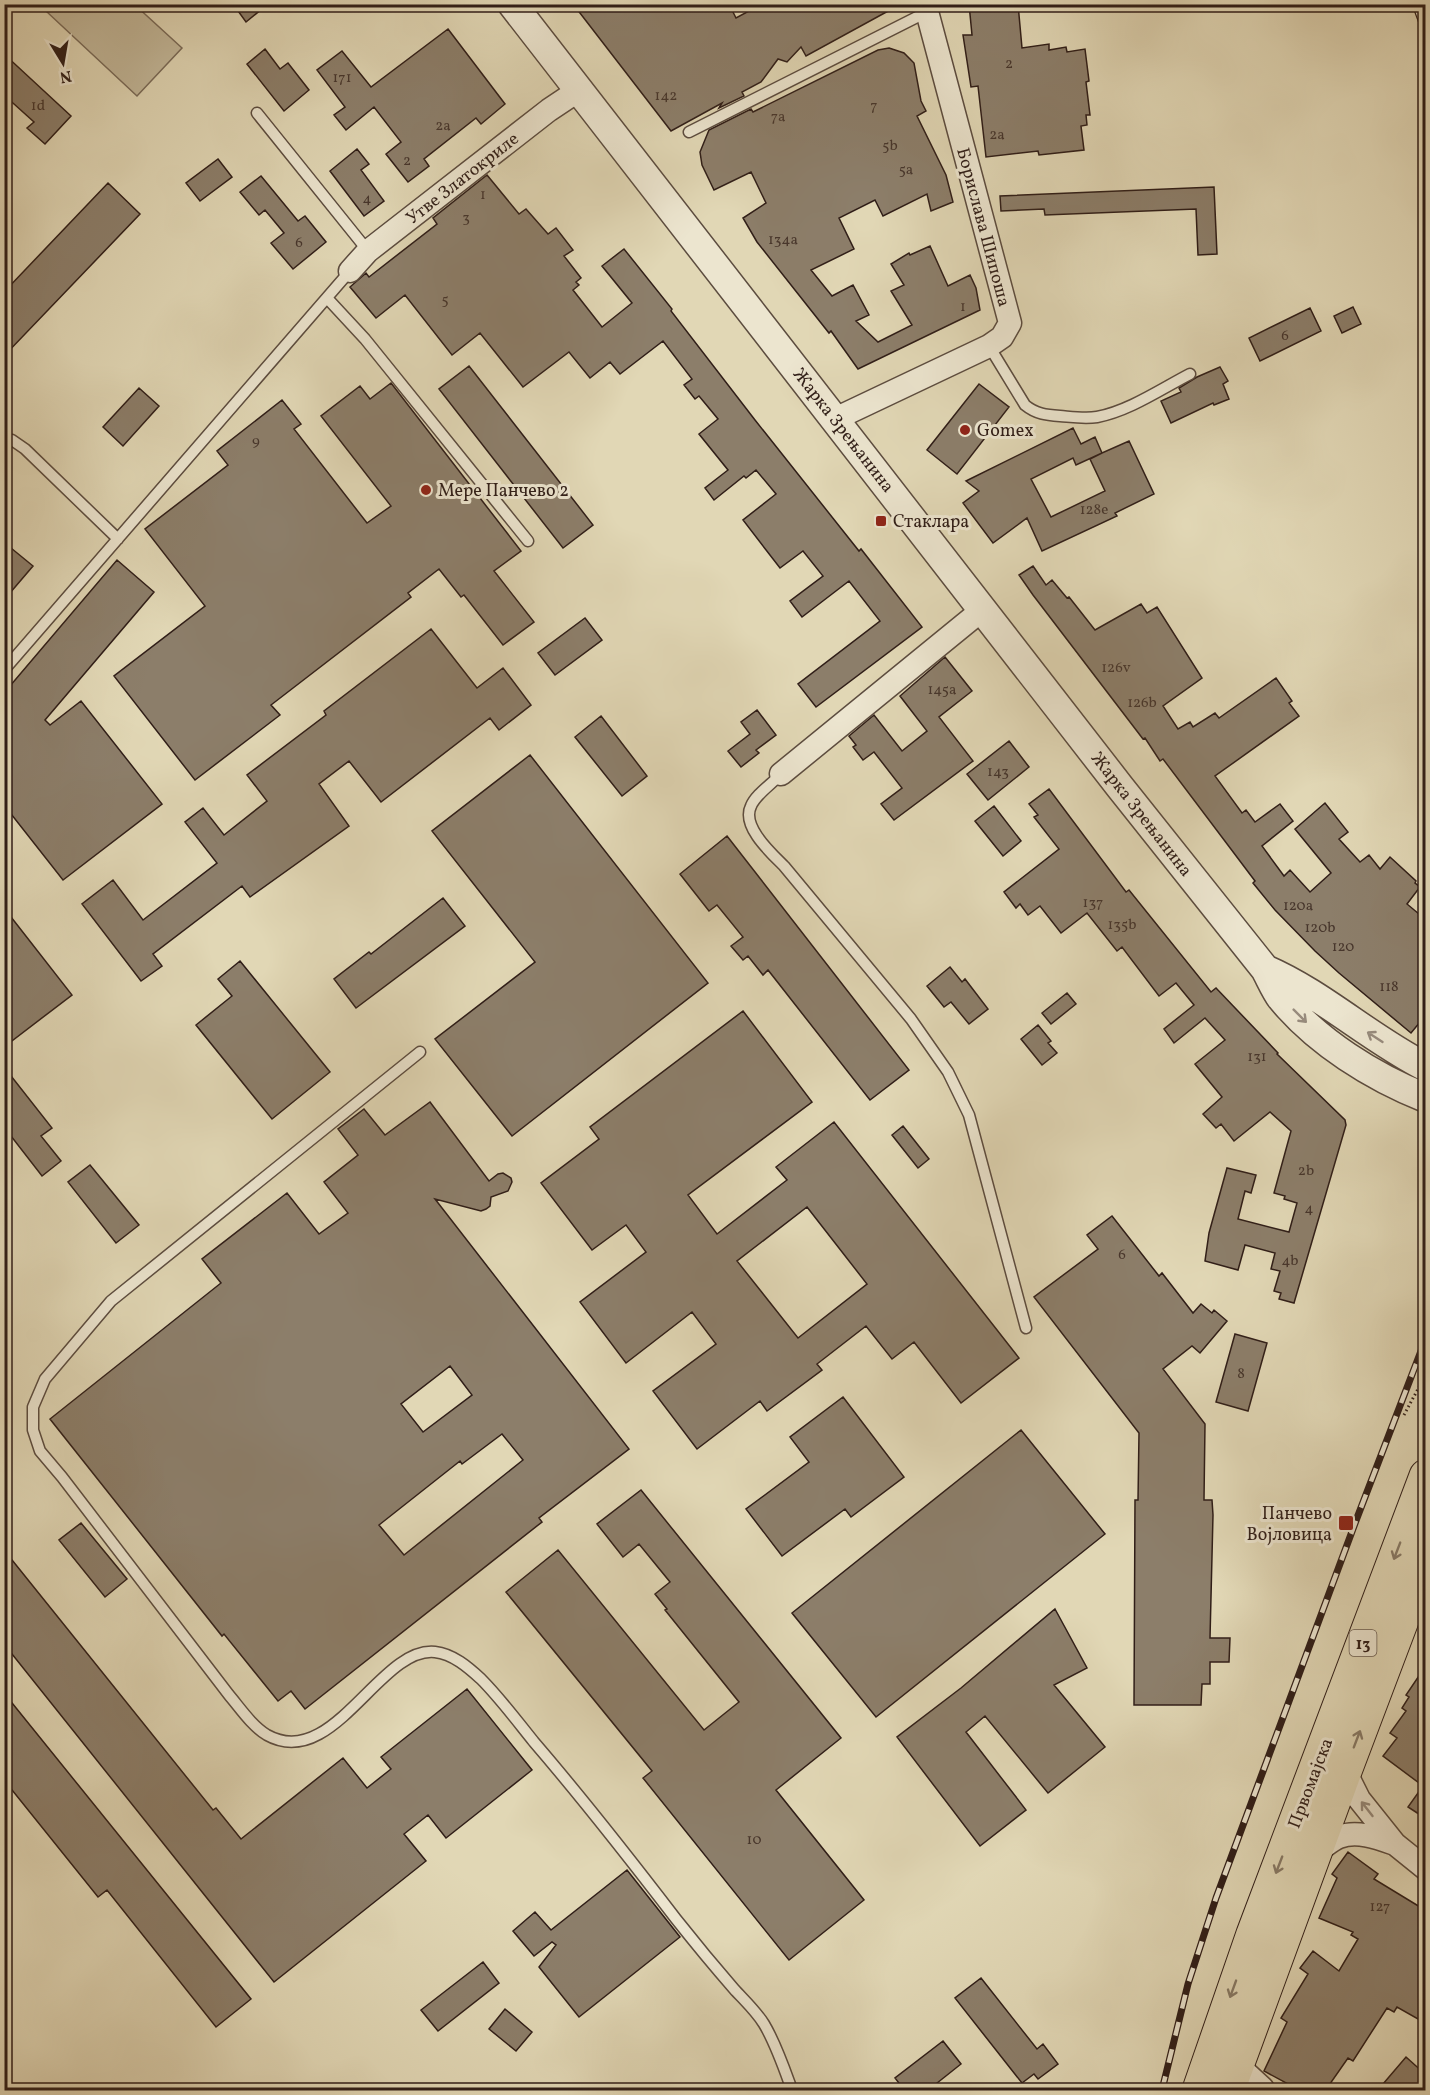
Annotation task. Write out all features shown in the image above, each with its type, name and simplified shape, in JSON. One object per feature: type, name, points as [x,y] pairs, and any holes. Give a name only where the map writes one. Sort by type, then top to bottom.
[{"type":"main road","name":"Првомајска","points":[[1218,2076],[1253,1934],[1425,1476]]},
{"type":"main road","name":"Првомајска","points":[[1218,2076],[1316,1853],[1425,1557]]},
{"type":"street","name":"Жарка Зрењанина","points":[[512,4],[982,610],[1266,969],[1281,997],[1318,1034],[1352,1061],[1425,1098]]},
{"type":"street","name":"Борислава Шипоша","points":[[835,419],[989,346],[1002,337],[1010,323],[926,8]]},
{"type":"street","name":"Утве Златокриле","points":[[350,271],[368,251],[549,110],[579,90]]},
{"type":"street","points":[[781,774],[982,610]]},
{"type":"street","name":"Жарка Зрењанина","points":[[1266,969],[1294,981],[1406,1057],[1425,1067]]},
{"type":"street","points":[[1345,1771],[1359,1799],[1395,1844],[1425,1869]]},
{"type":"street","points":[[1316,1853],[1339,1837],[1357,1834],[1376,1837],[1395,1844]]},
{"type":"street","points":[[1218,2076],[1260,2091]]},
{"type":"lane","points":[[689,132],[926,8]]},
{"type":"lane","points":[[257,113],[368,251]]},
{"type":"lane","points":[[4,670],[350,271]]},
{"type":"lane","points":[[327,298],[365,339],[528,541]]},
{"type":"lane","points":[[989,346],[1025,405],[1043,415],[1099,417],[1121,409],[1190,374]]},
{"type":"lane","points":[[4,438],[12,440],[25,449],[118,539]]},
{"type":"lane","points":[[781,774],[752,803],[749,809],[750,825],[764,845],[911,1019],[948,1072],[969,1115],[1026,1328]]},
{"type":"lane","points":[[420,1052],[111,1301],[45,1379],[33,1407],[33,1430],[40,1451],[63,1477],[229,1695],[267,1735],[292,1742],[307,1740],[324,1730],[359,1702],[397,1665],[416,1654],[434,1652],[455,1658],[482,1680],[575,1790],[702,1952],[763,2022],[776,2047],[792,2091]]},
{"type":"path","points":[[1404,1415],[1425,1374]]},
{"type":"shaded area","points":[[53,5],[135,5],[182,48],[137,96],[47,12]]},
{"type":"building","points":[[233,4],[268,4],[246,22]]},
{"type":"building","points":[[573,4],[729,4],[736,18],[762,4],[901,4],[806,56],[801,47],[787,62],[778,59],[761,82],[742,92],[744,96],[719,108],[722,103],[671,131]]},
{"type":"building","points":[[969,4],[1018,4],[1022,48],[1049,44],[1049,50],[1066,47],[1067,52],[1085,49],[1090,115],[1086,115],[1087,125],[1081,126],[1084,150],[1039,155],[1038,151],[986,157],[978,86],[971,87],[963,35],[972,35]]},
{"type":"building","points":[[448,29],[505,104],[481,124],[476,118],[424,159],[429,166],[408,182],[386,154],[401,142],[374,107],[346,130],[334,115],[345,107],[317,70],[342,51],[371,87]]},
{"type":"building","points":[[889,48],[904,53],[914,63],[921,101],[926,111],[917,116],[946,175],[953,202],[931,211],[927,194],[883,216],[875,200],[839,218],[854,249],[811,270],[832,296],[853,285],[869,315],[856,321],[878,342],[912,325],[891,291],[904,285],[891,264],[909,253],[910,255],[930,246],[948,286],[970,275],[976,288],[980,310],[858,369],[831,331],[829,333],[757,242],[743,218],[766,203],[751,172],[714,190],[702,165],[700,152],[709,130],[751,109],[753,112],[878,50]]},
{"type":"building","points":[[265,49],[280,69],[288,63],[309,90],[284,111],[247,64]]},
{"type":"building","points":[[4,54],[71,116],[45,144],[27,128],[34,122],[4,95]]},
{"type":"building","points":[[357,149],[369,164],[361,170],[384,201],[364,216],[330,171]]},
{"type":"building","points":[[218,159],[232,177],[200,201],[186,183]]},
{"type":"building","points":[[487,175],[519,214],[526,209],[548,234],[556,228],[573,250],[564,256],[581,278],[576,282],[579,285],[573,290],[602,327],[632,303],[602,266],[624,249],[755,420],[922,627],[816,707],[798,684],[880,621],[849,581],[802,617],[790,601],[823,576],[803,551],[780,568],[743,520],[776,494],[756,470],[746,478],[744,476],[714,500],[705,488],[728,470],[699,434],[718,419],[699,396],[695,399],[684,385],[692,379],[663,341],[620,374],[610,362],[590,378],[569,352],[523,387],[480,333],[452,355],[405,295],[376,318],[350,287],[366,273],[369,277],[437,224],[433,218]]},
{"type":"building","points":[[261,176],[298,221],[305,216],[326,242],[293,269],[271,243],[284,233],[265,210],[259,215],[240,192]]},
{"type":"building","points":[[108,183],[140,214],[4,356],[4,292]]},
{"type":"building","points":[[1214,187],[1217,254],[1198,255],[1196,209],[1045,215],[1044,209],[1001,211],[1000,196]]},
{"type":"building","points":[[1353,307],[1361,324],[1342,333],[1334,316]]},
{"type":"building","points":[[1310,308],[1321,331],[1260,361],[1249,338]]},
{"type":"building","points":[[469,366],[593,525],[563,548],[439,389]]},
{"type":"building","points":[[1220,367],[1228,381],[1223,384],[1229,399],[1214,405],[1213,403],[1171,423],[1161,401],[1181,392],[1179,388],[1197,377]]},
{"type":"building","points":[[391,383],[521,551],[494,571],[534,622],[503,645],[464,595],[461,597],[439,569],[408,593],[411,597],[271,705],[280,715],[195,780],[114,676],[205,606],[145,529],[228,465],[217,451],[282,400],[301,424],[294,429],[367,523],[391,506],[321,416],[360,386],[370,399]]},
{"type":"building","points":[[979,384],[1009,407],[957,474],[927,450]]},
{"type":"building","points":[[139,388],[159,406],[123,446],[103,427]]},
{"type":"building","points":[[1073,428],[1081,444],[1095,437],[1102,453],[1129,441],[1154,494],[1115,513],[1117,516],[1042,551],[1027,518],[993,543],[963,503],[979,491],[966,481]],"holes":[[[1102,453],[1090,459],[1105,491],[1051,517],[1031,479],[1073,458],[1076,465]]]},
{"type":"building","points":[[11,548],[33,566],[4,600],[4,556]]},
{"type":"building","points":[[117,560],[154,592],[45,720],[50,725],[81,701],[162,804],[63,880],[4,805],[4,693]]},
{"type":"building","points":[[1033,566],[1046,585],[1052,580],[1067,598],[1069,597],[1095,630],[1141,604],[1147,613],[1157,607],[1202,678],[1163,706],[1178,729],[1190,722],[1193,727],[1215,713],[1219,718],[1276,678],[1292,701],[1289,703],[1299,716],[1215,776],[1242,813],[1246,810],[1255,822],[1280,804],[1293,821],[1262,846],[1284,876],[1290,870],[1310,892],[1331,873],[1295,829],[1325,803],[1348,832],[1339,839],[1360,862],[1369,855],[1380,869],[1390,857],[1416,881],[1415,883],[1420,887],[1407,904],[1425,919],[1425,1016],[1411,1033],[1315,951],[1275,910],[1253,883],[1255,881],[1163,759],[1160,761],[1145,738],[1143,739],[1019,575]]},
{"type":"building","points":[[585,618],[602,640],[555,675],[538,653]]},
{"type":"building","points":[[431,629],[477,688],[503,668],[531,705],[499,730],[490,718],[381,802],[349,761],[319,784],[349,826],[250,897],[242,886],[153,954],[162,966],[141,981],[82,904],[113,880],[143,920],[217,863],[185,822],[203,808],[224,835],[267,801],[247,775],[326,715],[324,711]]},
{"type":"building","points":[[945,657],[972,691],[939,717],[973,761],[894,820],[881,804],[902,788],[874,752],[863,760],[853,747],[856,745],[849,736],[874,715],[902,751],[927,731],[900,696]]},
{"type":"building","points":[[757,710],[776,735],[756,750],[759,753],[741,767],[728,751],[750,734],[741,722]]},
{"type":"building","points":[[601,716],[647,776],[622,796],[575,737]]},
{"type":"building","points":[[1009,741],[1029,767],[988,800],[967,774]]},
{"type":"building","points":[[530,755],[708,983],[512,1136],[435,1039],[535,962],[432,831]]},
{"type":"building","points":[[1049,789],[1126,892],[1129,890],[1211,992],[1216,988],[1277,1054],[1345,1120],[1346,1125],[1294,1303],[1279,1299],[1281,1293],[1274,1291],[1280,1271],[1271,1269],[1275,1253],[1245,1245],[1238,1270],[1205,1261],[1209,1233],[1227,1168],[1256,1175],[1251,1193],[1245,1191],[1238,1219],[1289,1232],[1297,1203],[1274,1193],[1291,1131],[1270,1112],[1234,1141],[1221,1124],[1216,1128],[1203,1114],[1222,1097],[1195,1064],[1225,1040],[1205,1018],[1174,1043],[1164,1029],[1194,1005],[1176,983],[1159,996],[1122,947],[1117,951],[1087,913],[1061,933],[1040,906],[1028,915],[1020,904],[1016,908],[1004,892],[1059,849],[1034,817],[1038,815],[1029,804]]},
{"type":"building","points":[[994,806],[1021,841],[1003,856],[975,821]]},
{"type":"building","points":[[727,836],[909,1070],[870,1100],[768,970],[763,975],[748,956],[743,960],[731,946],[743,937],[717,905],[709,911],[680,874]]},
{"type":"building","points":[[443,898],[465,926],[356,1008],[334,979],[369,952],[371,954]]},
{"type":"building","points":[[4,908],[72,995],[4,1047]]},
{"type":"building","points":[[240,961],[330,1072],[272,1119],[196,1025],[232,996],[218,979]]},
{"type":"building","points":[[950,967],[962,982],[965,979],[988,1009],[969,1024],[951,1002],[944,1007],[927,986]]},
{"type":"building","points":[[1067,993],[1076,1004],[1051,1024],[1042,1013]]},
{"type":"building","points":[[743,1011],[812,1102],[688,1195],[717,1234],[787,1180],[776,1167],[834,1122],[1019,1358],[961,1403],[914,1342],[892,1359],[866,1326],[817,1364],[822,1370],[767,1411],[760,1401],[697,1449],[653,1391],[716,1344],[692,1312],[626,1363],[580,1302],[646,1252],[626,1225],[592,1250],[541,1183],[599,1139],[590,1127]],"holes":[[[807,1207],[867,1284],[798,1338],[737,1261]]]},
{"type":"building","points":[[1038,1025],[1051,1041],[1048,1043],[1057,1053],[1042,1065],[1021,1039]]},
{"type":"building","points":[[4,1067],[52,1128],[41,1136],[61,1161],[42,1176],[4,1127]]},
{"type":"building","points":[[430,1102],[489,1181],[503,1173],[511,1178],[512,1182],[508,1191],[491,1197],[490,1206],[481,1211],[435,1199],[629,1449],[539,1518],[542,1522],[305,1709],[291,1691],[278,1701],[224,1634],[222,1636],[50,1419],[221,1283],[202,1259],[287,1193],[319,1234],[348,1213],[324,1182],[358,1155],[338,1129],[364,1109],[385,1135]],"holes":[[[450,1366],[472,1395],[423,1432],[401,1404]],[[502,1434],[523,1460],[404,1555],[379,1525],[460,1461],[462,1464]]]},
{"type":"building","points":[[903,1126],[929,1159],[918,1168],[892,1135]]},
{"type":"building","points":[[90,1165],[139,1225],[116,1243],[68,1182]]},
{"type":"building","points":[[1112,1216],[1159,1276],[1162,1273],[1193,1313],[1201,1304],[1212,1313],[1214,1310],[1227,1321],[1200,1353],[1192,1346],[1163,1369],[1205,1424],[1204,1500],[1212,1500],[1213,1515],[1210,1638],[1230,1638],[1229,1662],[1210,1662],[1210,1684],[1202,1684],[1201,1705],[1134,1705],[1135,1500],[1138,1500],[1139,1433],[1034,1297],[1098,1249],[1087,1235]]},
{"type":"building","points":[[1235,1334],[1267,1343],[1248,1411],[1216,1402]]},
{"type":"building","points":[[843,1397],[904,1477],[851,1517],[845,1509],[782,1556],[746,1509],[809,1462],[790,1437]]},
{"type":"building","points":[[1021,1430],[1105,1534],[876,1717],[792,1613]]},
{"type":"building","points":[[641,1490],[841,1738],[776,1790],[864,1900],[789,1960],[643,1778],[652,1771],[506,1592],[558,1550],[704,1730],[739,1702],[665,1610],[667,1609],[655,1594],[670,1582],[639,1544],[623,1557],[597,1524]]},
{"type":"building","points":[[81,1523],[127,1579],[105,1597],[59,1540]]},
{"type":"building","points":[[4,1550],[213,1810],[216,1808],[241,1839],[343,1758],[367,1788],[391,1769],[381,1757],[467,1689],[532,1770],[446,1838],[428,1815],[404,1834],[426,1861],[274,1982],[4,1644]]},
{"type":"building","points":[[1055,1609],[1087,1668],[1054,1685],[1105,1747],[1048,1793],[985,1716],[966,1732],[1026,1810],[980,1846],[897,1737],[961,1688]]},
{"type":"building","points":[[1425,1667],[1425,1818],[1408,1807],[1423,1786],[1383,1756],[1397,1738],[1390,1733],[1406,1711],[1402,1708],[1409,1697],[1406,1695]]},
{"type":"building","points":[[4,1693],[251,1999],[216,2027],[107,1890],[98,1897],[4,1780]]},
{"type":"building","points":[[1348,1852],[1378,1874],[1374,1879],[1425,1910],[1425,2007],[1418,2019],[1397,2007],[1394,2012],[1387,2008],[1353,2061],[1348,2058],[1325,2091],[1301,2091],[1264,2071],[1287,2022],[1281,2018],[1308,1974],[1300,1968],[1313,1951],[1339,1971],[1358,1939],[1351,1935],[1353,1932],[1319,1918],[1337,1878],[1332,1874]]},
{"type":"building","points":[[627,1870],[680,1937],[579,2017],[539,1967],[556,1945],[552,1942],[534,1956],[513,1931],[535,1912],[551,1930]]},
{"type":"building","points":[[483,1962],[499,1983],[438,2031],[421,2010]]},
{"type":"building","points":[[981,1978],[1037,2049],[1043,2044],[1058,2064],[1038,2079],[1034,2074],[1022,2083],[955,1998]]},
{"type":"building","points":[[505,2009],[532,2032],[516,2051],[489,2029]]},
{"type":"building","points":[[943,2041],[961,2064],[927,2091],[905,2091],[895,2078]]},
{"type":"building","points":[[1406,2057],[1425,2074],[1425,2091],[1377,2091]]},
{"type":"railway","points":[[1415,4],[1426,34]]},
{"type":"railway","points":[[1162,2090],[1188,1984],[1216,1898],[1426,1338]]},
{"type":"place","name":"Gomex","points":[[965,430]]},
{"type":"place","name":"Мере Панчево 2","points":[[426,490]]},
{"type":"place","name":"Стаклара","points":[[881,521]]},
{"type":"place","name":"Панчево Војловица","points":[[1346,1523]]}]
